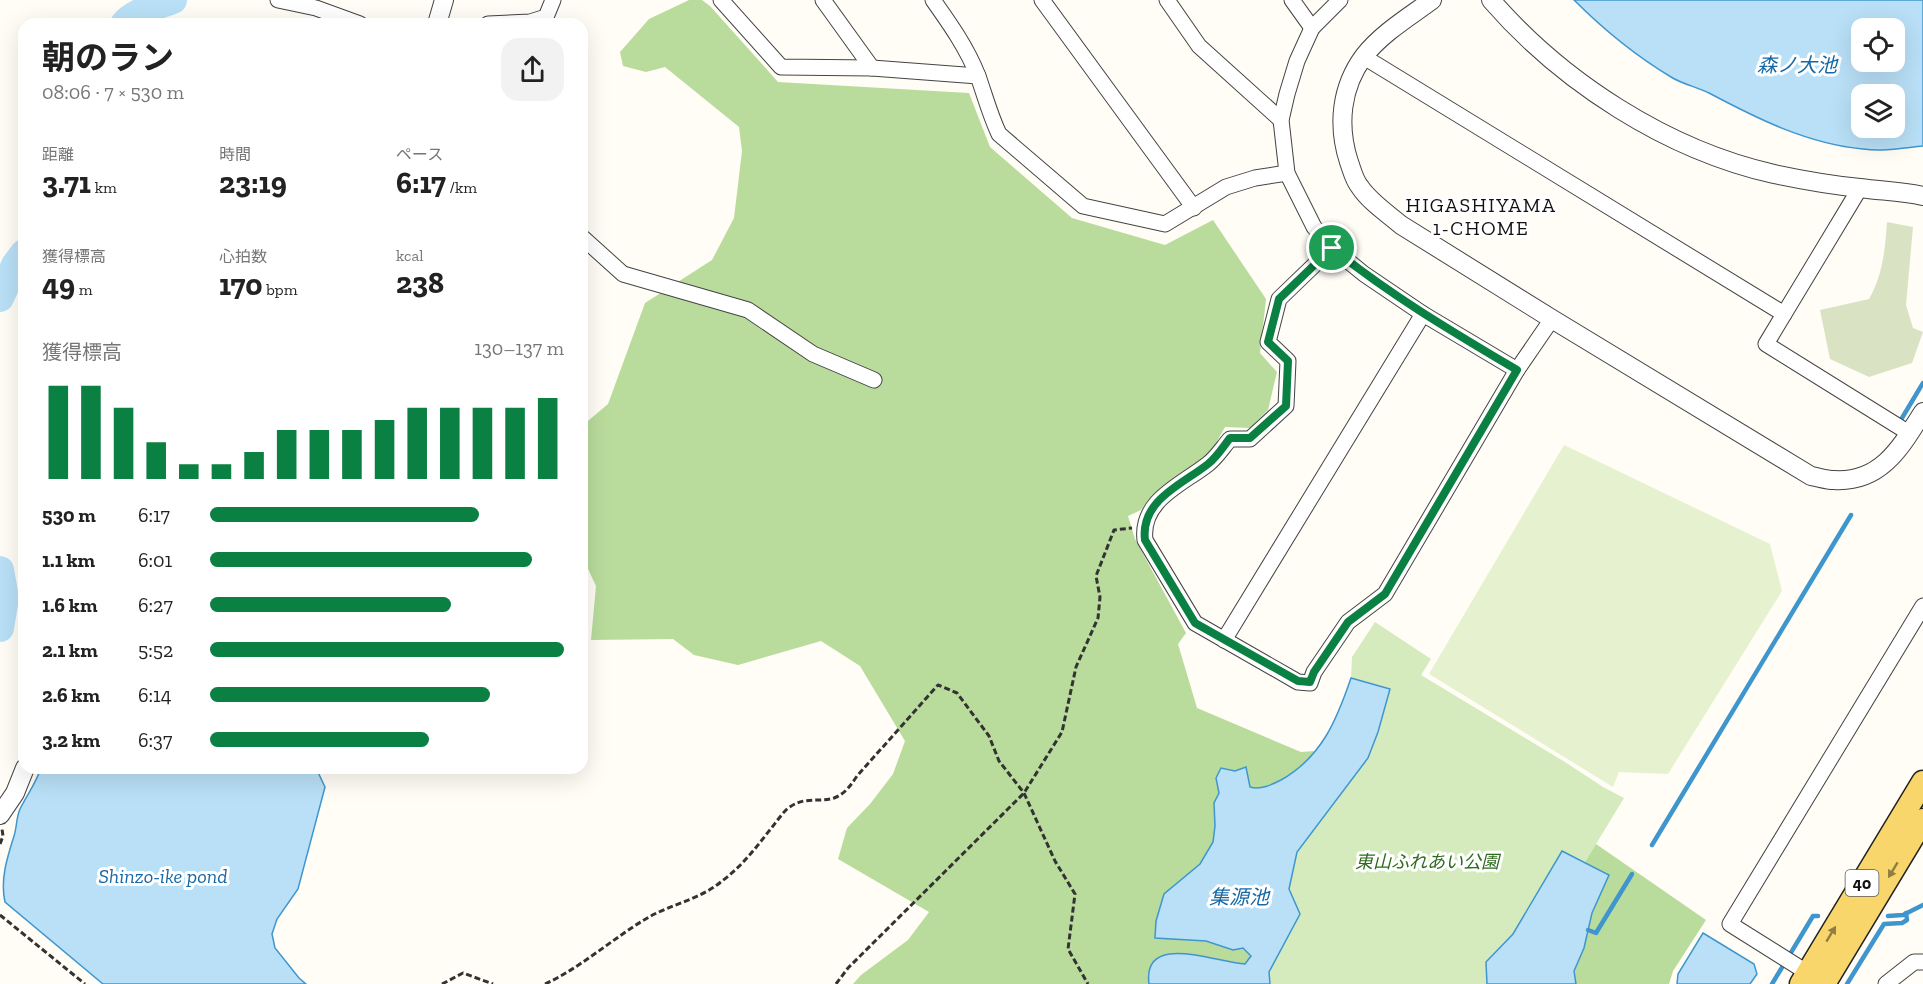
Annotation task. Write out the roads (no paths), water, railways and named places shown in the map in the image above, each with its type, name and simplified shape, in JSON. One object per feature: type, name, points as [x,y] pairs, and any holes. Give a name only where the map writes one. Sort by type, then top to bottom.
[{"type":"main road","name":"40","points":[[1811,980],[1923,782]]},
{"type":"main road","name":"40","points":[[1811,980],[1923,820]]},
{"type":"street","points":[[278,0],[316,8],[344,18]]},
{"type":"street","points":[[439,18],[444,0]]},
{"type":"street","points":[[543,18],[546,17],[553,0]]},
{"type":"street","points":[[721,0],[781,67],[872,68],[978,76]]},
{"type":"street","points":[[823,0],[872,68]]},
{"type":"street","points":[[933,0],[964,46],[978,76],[999,134],[1083,206],[1165,224],[1226,187],[1255,178],[1287,173]]},
{"type":"street","points":[[1042,0],[1194,208]]},
{"type":"street","points":[[1167,0],[1199,46],[1281,120]]},
{"type":"street","points":[[1292,0],[1312,28]]},
{"type":"street","points":[[1340,0],[1312,28],[1297,61],[1281,120],[1287,173],[1314,227],[1332,248],[1364,274],[1423,314],[1517,370]]},
{"type":"street","points":[[1432,0],[1412,6],[1364,57],[1351,78],[1342,112],[1347,154],[1359,187],[1373,202],[1401,225],[1552,320],[1810,476],[1834,480],[1857,478],[1874,471],[1888,462],[1923,412]]},
{"type":"street","points":[[1491,0],[1530,41],[1563,70],[1633,116],[1671,137],[1725,159],[1772,173],[1860,188],[1923,195]]},
{"type":"street","points":[[1364,57],[1784,314]]},
{"type":"street","points":[[1860,188],[1766,344],[1910,433]]},
{"type":"street","points":[[588,242],[623,274],[748,310],[813,354],[874,380]]},
{"type":"street","points":[[1332,248],[1279,299],[1268,342],[1288,361],[1286,406],[1250,438],[1230,438],[1211,462],[1165,493],[1146,520],[1144,527],[1145,540],[1195,623],[1298,681],[1310,682],[1314,672],[1348,622],[1385,594],[1517,370],[1552,320]]},
{"type":"street","points":[[1224,640],[1423,314]]},
{"type":"street","points":[[1811,980],[1730,924],[1923,606]]},
{"type":"street","points":[[0,815],[15,793],[23,774]]},
{"type":"street","points":[[1886,984],[1914,962],[1923,962]]},
{"type":"water","name":"森ノ大池","points":[[1574,0],[1923,0],[1923,146],[1870,150],[1803,136],[1680,82],[1658,69],[1608,32]]},
{"type":"water","name":"集源池","points":[[1351,678],[1390,689],[1368,758],[1297,852],[1289,889],[1300,914],[1269,972],[1270,984],[1149,984],[1150,968],[1157,958],[1169,954],[1200,956],[1245,964],[1251,956],[1243,948],[1233,950],[1206,941],[1155,938],[1156,921],[1164,894],[1200,864],[1213,842],[1214,803],[1219,793],[1216,778],[1221,768],[1235,771],[1246,767],[1250,787],[1254,788],[1270,785],[1295,771],[1326,736],[1334,722]]},
{"type":"water","name":"Shinzo-ike pond","points":[[38,774],[319,774],[325,787],[298,889],[277,919],[272,934],[275,948],[306,984],[103,984],[5,902],[3,886],[9,852],[20,809]]},
{"type":"water","points":[[1562,851],[1609,875],[1592,913],[1584,948],[1574,971],[1576,984],[1487,984],[1486,962],[1513,934]]},
{"type":"water","points":[[1703,933],[1754,964],[1757,974],[1750,984],[1677,984],[1678,974]]},
{"type":"waterway","points":[[130,18],[173,0]]},
{"type":"waterway","points":[[0,298],[18,261]]},
{"type":"waterway","points":[[1902,418],[1923,383]]},
{"type":"waterway","points":[[1652,845],[1851,515]]},
{"type":"waterway","points":[[0,570],[5,598],[0,628]]},
{"type":"waterway","points":[[1588,930],[1596,933],[1632,874]]},
{"type":"waterway","points":[[1888,916],[1903,915],[1923,905]]},
{"type":"waterway","points":[[1847,984],[1884,924],[1902,923],[1907,920],[1906,913]]},
{"type":"waterway","points":[[1772,984],[1813,916],[1818,916]]},
{"type":"district","name":"HIGASHIYAMA 1-CHOME","points":[[1481,216]]},
{"type":"park label","name":"東山ふれあい公園","points":[[1427,862]]}]
